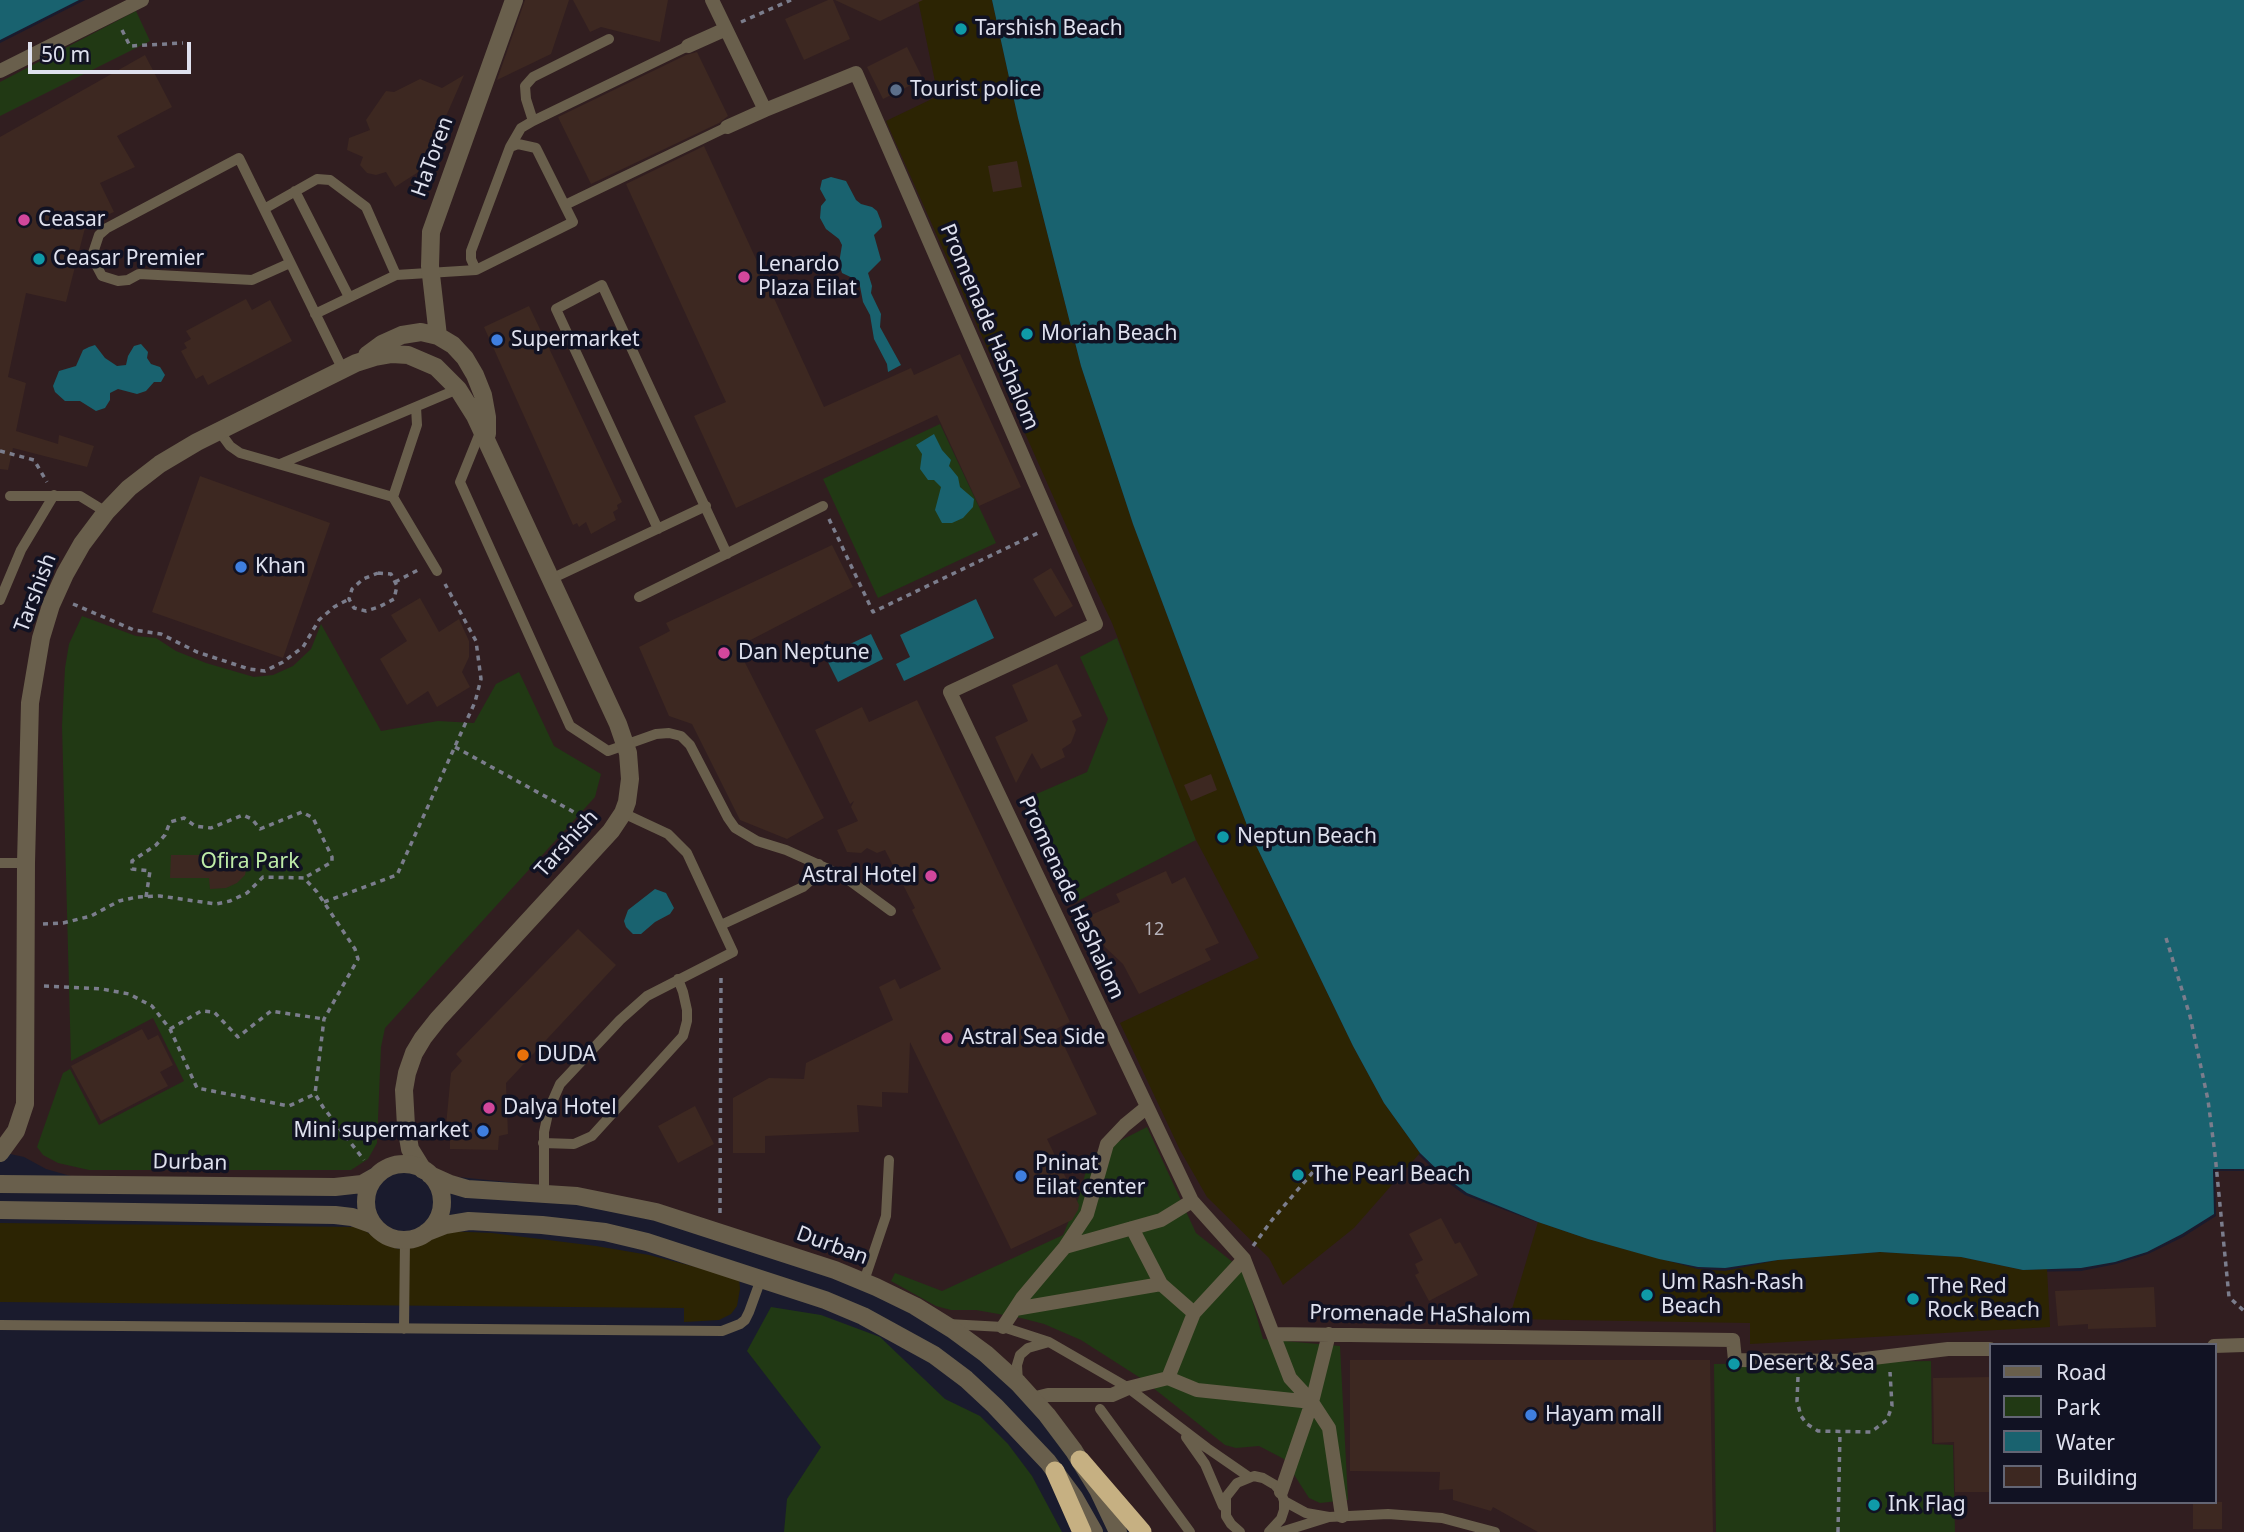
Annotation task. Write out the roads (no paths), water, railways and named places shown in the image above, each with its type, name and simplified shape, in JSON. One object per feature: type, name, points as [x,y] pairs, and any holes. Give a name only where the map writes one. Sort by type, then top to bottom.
[{"type":"highway","points":[[1080,1461],[1142,1532]]},
{"type":"highway","points":[[1055,1471],[1082,1532]]},
{"type":"street","points":[[0,71],[142,0]]},
{"type":"street","name":"HaToren","points":[[438,336],[431,273],[430,244],[434,221],[513,0]]},
{"type":"street","points":[[712,0],[765,110],[727,127]]},
{"type":"street","points":[[688,46],[726,29]]},
{"type":"street","name":"Promenade HaShalom","points":[[765,110],[856,73],[1096,624],[950,692],[1192,1201],[1244,1259],[1273,1334],[1733,1340],[1735,1360],[1847,1361],[1948,1349],[1988,1349]]},
{"type":"street","name":"Tarshish","points":[[0,1153],[16,1131],[24,1104],[30,704],[41,638],[65,574],[82,544],[106,512],[129,488],[160,464],[219,431],[349,366],[382,344],[402,335],[421,332],[438,336],[453,345],[465,358],[482,395],[487,417],[484,435]]},
{"type":"street","name":"Tarshish","points":[[349,366],[383,355],[408,355],[436,367],[458,389],[484,435],[618,724],[625,746],[630,779],[623,813],[606,836],[438,1019],[414,1053],[406,1079],[406,1126],[410,1149],[426,1172]]},
{"type":"street","points":[[1003,1327],[1087,1214],[1107,1143],[1147,1107]]},
{"type":"street","points":[[374,1225],[366,1203],[368,1191],[376,1176],[385,1169],[407,1164],[426,1172],[440,1189],[442,1201],[438,1219],[427,1232]]},
{"type":"street","name":"Durban","points":[[426,1172],[467,1189],[588,1198],[632,1206],[835,1270],[915,1306],[986,1354],[1018,1383],[1047,1415],[1098,1490],[1118,1532]]},
{"type":"street","name":"Durban","points":[[0,1184],[335,1187],[362,1184],[376,1176]]},
{"type":"street","points":[[1065,1247],[1161,1220],[1192,1201]]},
{"type":"street","points":[[0,1210],[335,1215],[352,1217],[374,1225],[388,1236],[405,1240],[417,1238],[445,1225],[469,1221],[584,1229],[647,1242],[852,1311],[900,1334],[934,1355],[966,1379],[995,1406],[1055,1471],[1094,1532]]},
{"type":"street","points":[[1132,1228],[1161,1284],[1194,1313]]},
{"type":"street","points":[[1168,1378],[1194,1313],[1244,1259]]},
{"type":"street","points":[[1015,1309],[1161,1284]]},
{"type":"street","points":[[1273,1334],[1290,1378],[1312,1402],[1329,1428],[1336,1517]]},
{"type":"street","points":[[1282,1497],[1312,1402],[1329,1334]]},
{"type":"street","points":[[2216,1346],[2244,1345]]},
{"type":"street","points":[[1032,1399],[1048,1395],[1112,1395],[1168,1378],[1197,1391],[1312,1402]]},
{"type":"lane","points":[[533,121],[525,86],[533,76],[609,39]]},
{"type":"lane","points":[[476,270],[471,251],[510,146],[521,128],[688,46]]},
{"type":"lane","points":[[565,205],[727,127]]},
{"type":"lane","points":[[315,314],[396,275],[476,270],[573,222],[536,148],[518,144],[510,146]]},
{"type":"lane","points":[[290,263],[252,280],[139,274],[128,280],[118,281],[102,275],[94,261],[95,243],[107,228],[239,158],[315,314],[349,366]]},
{"type":"lane","points":[[264,209],[317,180],[330,180],[366,206],[396,275]]},
{"type":"lane","points":[[295,191],[349,297]]},
{"type":"lane","points":[[658,529],[556,309],[602,285],[727,554]]},
{"type":"lane","points":[[279,464],[458,389]]},
{"type":"lane","points":[[393,497],[417,425],[416,407]]},
{"type":"lane","points":[[219,431],[230,446],[240,453],[393,497],[434,566]]},
{"type":"lane","points":[[484,435],[460,482],[567,721],[608,751],[656,734],[681,736],[690,745],[735,828],[757,841],[819,864],[850,881],[891,911]]},
{"type":"lane","points":[[0,600],[21,550],[54,495]]},
{"type":"lane","points":[[10,496],[80,496],[106,512]]},
{"type":"lane","points":[[551,579],[706,506]]},
{"type":"lane","points":[[639,597],[822,506]]},
{"type":"lane","points":[[544,1194],[543,1143],[547,1115],[560,1084],[631,1009],[653,992],[733,952],[688,853],[668,834],[623,813]]},
{"type":"lane","points":[[0,863],[26,863]]},
{"type":"lane","points":[[721,925],[803,887],[812,879],[819,864]]},
{"type":"lane","points":[[543,1143],[574,1144],[592,1136],[683,1036],[687,1010],[678,979]]},
{"type":"lane","points":[[864,1281],[886,1216],[889,1160]]},
{"type":"lane","points":[[404,1329],[405,1240]]},
{"type":"lane","points":[[0,1325],[722,1332],[745,1320],[761,1279]]},
{"type":"lane","points":[[943,1324],[1003,1327],[1049,1342],[1128,1388],[1249,1477]]},
{"type":"lane","points":[[1018,1383],[1017,1365],[1020,1355],[1028,1348],[1049,1342]]},
{"type":"lane","points":[[1100,1409],[1190,1532]]},
{"type":"lane","points":[[1166,1416],[1205,1464],[1226,1516],[1238,1531]]},
{"type":"lane","points":[[1226,1516],[1225,1502],[1230,1489],[1240,1480],[1249,1477],[1268,1479],[1282,1497],[1306,1513],[1336,1517],[1388,1514],[1424,1516],[1460,1522],[1494,1532]]},
{"type":"lane","points":[[1269,1532],[1281,1519],[1284,1510],[1282,1497]]},
{"type":"lane","points":[[1281,1532],[1336,1517]]},
{"type":"water","points":[[0,0],[79,0],[0,40]]},
{"type":"water","points":[[992,0],[2244,0],[2244,1169],[2213,1169],[2214,1214],[2147,1252],[2115,1262],[2081,1268],[2023,1270],[1961,1257],[1880,1252],[1778,1260],[1725,1268],[1698,1267],[1588,1239],[1467,1193],[1420,1153],[1384,1103],[1353,1046],[1250,833],[1133,524],[1081,366],[1018,118]]},
{"type":"water","points":[[831,177],[846,181],[856,200],[877,211],[881,221],[882,227],[874,235],[881,260],[868,273],[871,293],[881,314],[880,327],[901,365],[888,372],[887,364],[874,339],[870,315],[863,302],[859,281],[842,273],[839,263],[842,245],[839,239],[826,229],[820,218],[821,206],[826,200],[820,189],[822,180]]},
{"type":"water","points":[[141,344],[148,352],[147,358],[151,364],[160,367],[165,375],[161,382],[154,382],[146,391],[137,394],[118,389],[110,393],[110,400],[105,408],[96,411],[80,401],[65,401],[55,392],[53,386],[59,371],[76,366],[83,350],[95,345],[105,358],[117,366],[126,365],[134,346]]},
{"type":"water","points":[[934,434],[951,460],[949,466],[958,477],[960,487],[974,499],[973,507],[963,518],[952,523],[942,523],[935,510],[941,487],[934,480],[928,480],[920,469],[922,454],[916,445]]},
{"type":"water","points":[[976,599],[994,638],[904,681],[896,664],[910,657],[900,635]]},
{"type":"water","points":[[871,634],[883,659],[838,682],[825,656]]},
{"type":"water","points":[[655,889],[666,893],[674,908],[670,914],[641,934],[633,934],[624,921],[628,910]]},
{"type":"place","name":"Tarshish Beach","points":[[961,29]]},
{"type":"place","name":"Tourist police","points":[[896,90]]},
{"type":"place","name":"Ceasar","points":[[24,220]]},
{"type":"place","name":"Ceasar Premier","points":[[39,259]]},
{"type":"place","name":"Lenardo Plaza Eilat","points":[[744,277]]},
{"type":"place","name":"Moriah Beach","points":[[1027,334]]},
{"type":"place","name":"Supermarket","points":[[497,340]]},
{"type":"place","name":"Khan","points":[[241,567]]},
{"type":"place","name":"Dan Neptune","points":[[724,653]]},
{"type":"place","name":"Neptun Beach","points":[[1223,837]]},
{"type":"place","name":"Astral Hotel","points":[[931,876]]},
{"type":"place","name":"Astral Sea Side","points":[[947,1038]]},
{"type":"place","name":"DUDA","points":[[523,1055]]},
{"type":"place","name":"Dalya Hotel","points":[[489,1108]]},
{"type":"place","name":"Mini supermarket","points":[[483,1131]]},
{"type":"place","name":"The Pearl Beach","points":[[1298,1175]]},
{"type":"place","name":"Pninat Eilat center","points":[[1021,1176]]},
{"type":"place","name":"Um Rash-Rash Beach","points":[[1647,1295]]},
{"type":"place","name":"The Red Rock Beach","points":[[1913,1299]]},
{"type":"place","name":"Desert & Sea","points":[[1734,1364]]},
{"type":"place","name":"Hayam mall","points":[[1531,1415]]},
{"type":"place","name":"Ink Flag","points":[[1874,1505]]},
{"type":"park label","name":"Ofira Park","points":[[250,862]]}]
